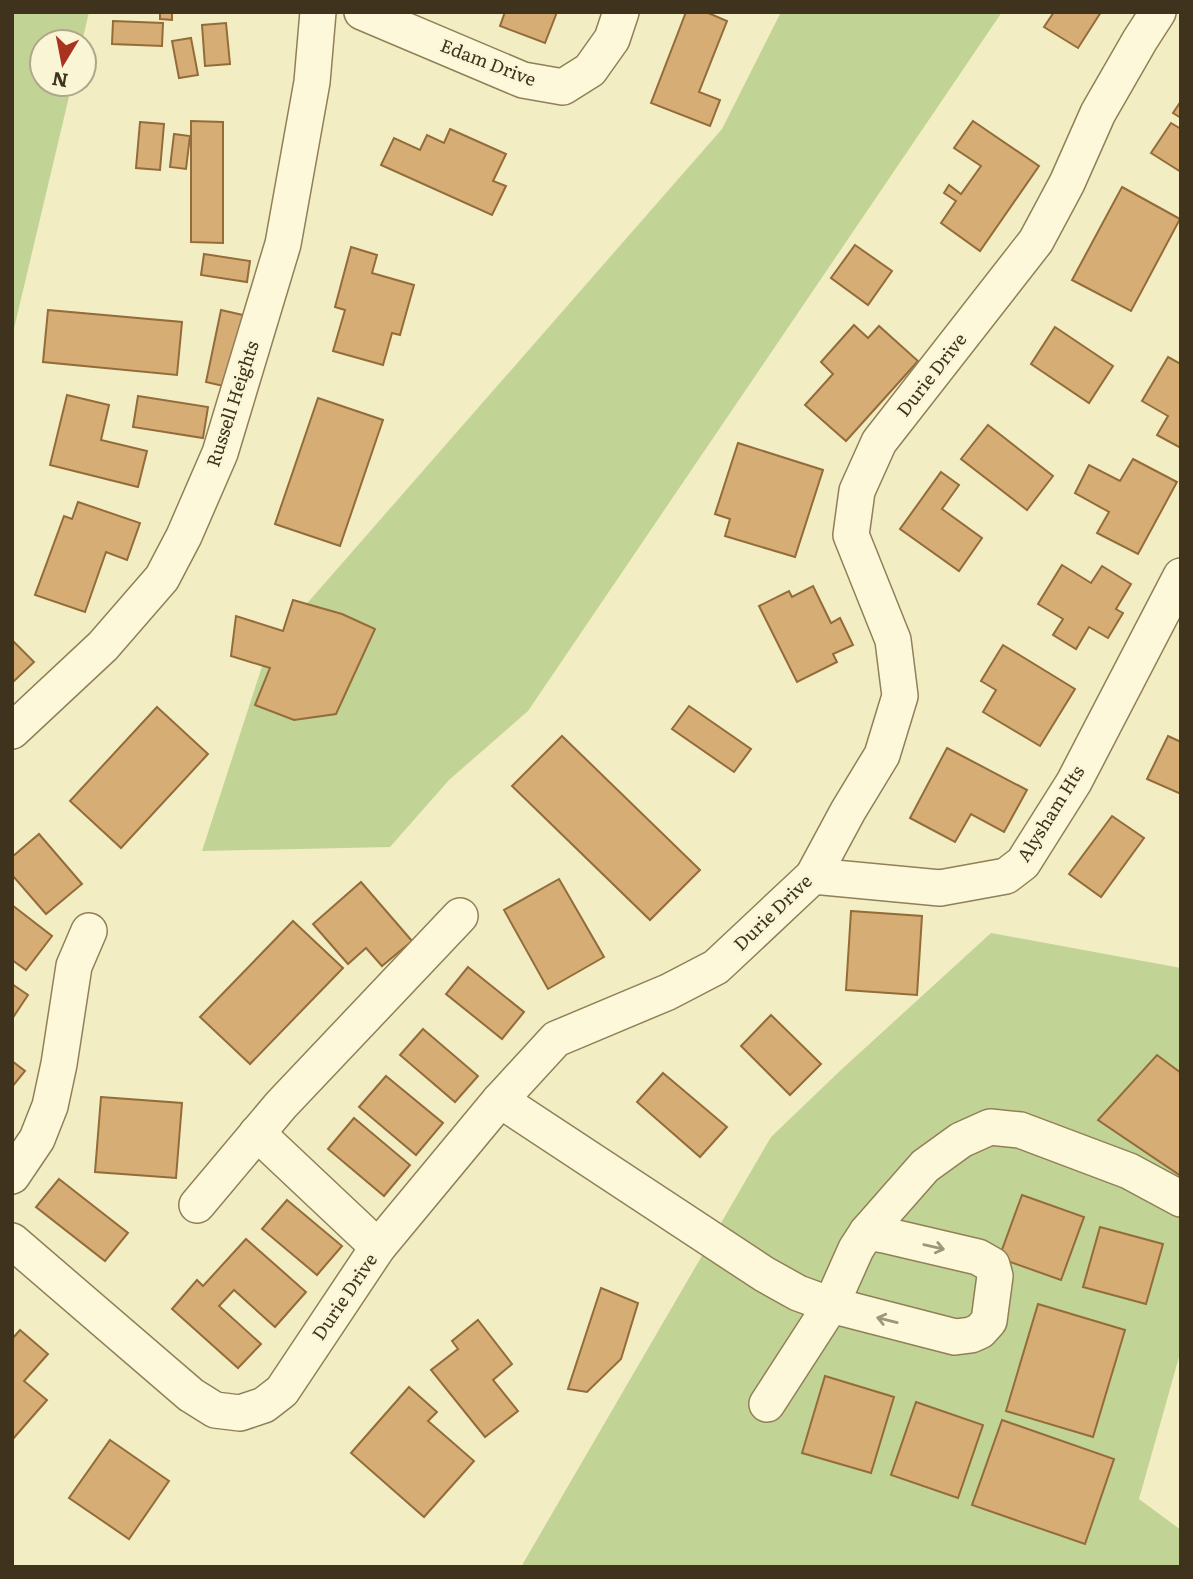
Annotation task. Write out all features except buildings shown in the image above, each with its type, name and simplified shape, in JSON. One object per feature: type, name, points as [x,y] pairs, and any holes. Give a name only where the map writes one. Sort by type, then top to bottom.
[{"type":"street","name":"Russell Heights","points":[[12,731],[103,646],[162,579],[199,501],[219,453],[282,244],[312,82],[318,12]]},
{"type":"street","name":"Edam Drive","points":[[362,12],[523,80],[563,87],[590,70],[612,39],[621,12]]},
{"type":"street","name":"Durie Drive","points":[[12,1241],[191,1395],[215,1410],[240,1413],[264,1405],[282,1391],[378,1247],[500,1100],[556,1039],[668,992],[716,968],[813,876],[882,755],[900,696],[893,640],[851,534],[857,491],[879,442],[1036,241],[1067,183],[1098,113],[1158,12]]},
{"type":"street","name":"Alysham Hts","points":[[813,876],[940,888],[1006,876],[1023,863],[1074,782],[1181,576]]},
{"type":"street","points":[[197,1205],[281,1105],[460,916]]},
{"type":"street","points":[[12,1176],[37,1139],[50,1106],[74,966],[89,931]]},
{"type":"street","points":[[500,1100],[764,1274],[798,1293],[831,1306],[956,1337],[980,1331],[989,1321],[995,1276],[992,1265],[978,1257],[867,1232]]},
{"type":"street","points":[[767,1404],[831,1306],[856,1249],[867,1232],[925,1166],[961,1140],[990,1127],[1020,1130],[1129,1171],[1181,1199]]},
{"type":"street","points":[[257,1133],[378,1247]]},
{"type":"green space","points":[[12,12],[89,12],[85,28],[28,28],[28,98],[69,98],[12,337]]},
{"type":"green space","points":[[781,12],[1002,12],[528,711],[449,780],[390,847],[202,851],[268,648],[722,129]]},
{"type":"green space","points":[[991,933],[1181,968],[1181,1350],[1139,1499],[1181,1530],[1181,1567],[521,1567],[771,1137]]}]
